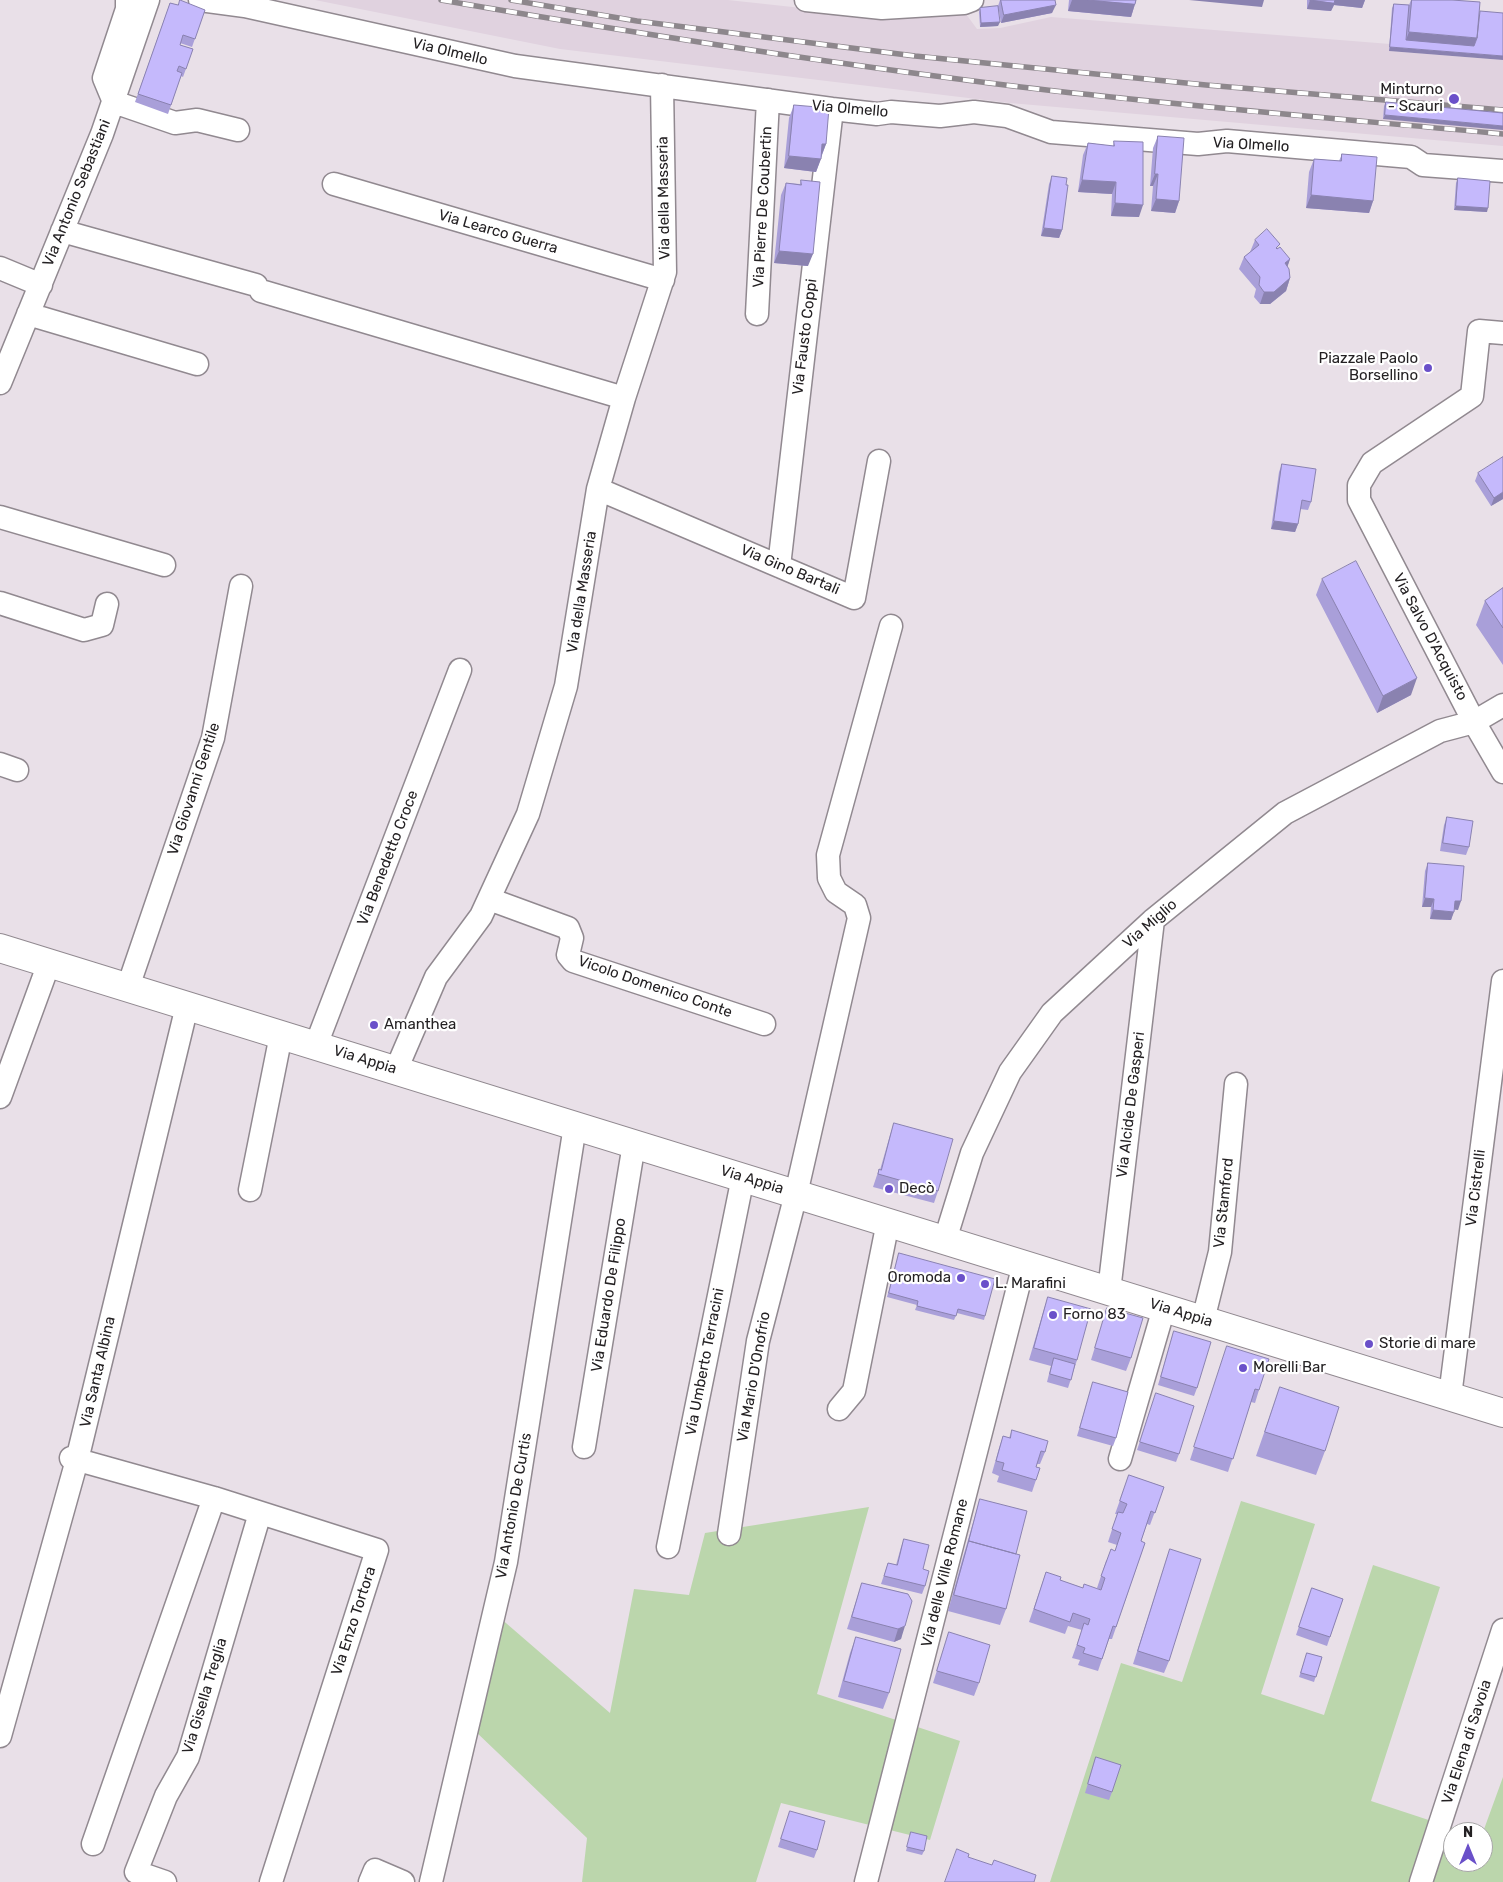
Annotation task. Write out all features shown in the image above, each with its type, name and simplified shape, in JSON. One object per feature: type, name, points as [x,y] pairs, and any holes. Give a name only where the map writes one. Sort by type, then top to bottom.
[{"type":"main road","name":"Via Appia","points":[[0,948],[1503,1412]]},
{"type":"street","points":[[128,0],[128,9],[104,78],[114,102],[175,123],[197,120],[238,130]]},
{"type":"street","name":"Via Antonio Sebastiani","points":[[0,383],[114,102],[148,0]]},
{"type":"street","name":"Via Olmello","points":[[200,0],[245,6],[515,66],[832,109],[877,114],[891,112],[940,116],[974,112],[1007,116],[1051,132],[1198,144],[1227,141],[1411,157],[1423,165],[1503,171]]},
{"type":"street","points":[[806,0],[882,8],[964,3],[972,0]]},
{"type":"street","name":"Via della Masseria","points":[[396,1070],[436,978],[481,916],[528,814],[566,686],[598,489],[624,398],[665,272],[662,85]]},
{"type":"street","name":"Via Pierre De Coubertin","points":[[757,314],[768,100]]},
{"type":"street","name":"Via Fausto Coppi","points":[[779,566],[832,109]]},
{"type":"street","name":"Via Learco Guerra","points":[[334,184],[663,280]]},
{"type":"street","points":[[62,231],[624,398]]},
{"type":"street","points":[[0,268],[41,284]]},
{"type":"street","points":[[28,314],[197,364]]},
{"type":"street","name":"Via Salvo D'Acquisto","points":[[1503,333],[1479,331],[1472,396],[1372,463],[1358,485],[1359,500],[1474,722],[1503,772]]},
{"type":"street","name":"Via Gino Bartali","points":[[598,489],[854,598],[879,461]]},
{"type":"street","points":[[0,517],[164,565]]},
{"type":"street","name":"Via Giovanni Gentile","points":[[128,987],[213,738],[241,586]]},
{"type":"street","points":[[0,603],[84,630],[102,625],[107,604]]},
{"type":"street","name":"Via Mario D'Onofrio","points":[[730,1534],[758,1341],[796,1194],[859,918],[855,905],[836,892],[829,878],[828,855],[891,626]]},
{"type":"street","name":"Via Benedetto Croce","points":[[316,1046],[460,670]]},
{"type":"street","name":"Via Miglio","points":[[945,1240],[972,1153],[1010,1072],[1052,1013],[1153,920],[1285,813],[1440,731],[1474,722],[1503,705]]},
{"type":"street","name":"Vicolo Domenico Conte","points":[[489,900],[568,928],[572,938],[568,955],[573,961],[764,1024]]},
{"type":"street","name":"Via Alcide De Gasperi","points":[[1109,1291],[1153,920]]},
{"type":"street","points":[[0,1097],[49,963]]},
{"type":"street","name":"Via Cistrelli","points":[[1450,1396],[1503,981]]},
{"type":"street","name":"Via Santa Albina","points":[[0,1736],[74,1459],[188,1006]]},
{"type":"street","points":[[250,1190],[281,1034]]},
{"type":"street","name":"Via Stamford","points":[[1203,1320],[1220,1252],[1236,1084]]},
{"type":"street","name":"Via Antonio De Curtis","points":[[431,1882],[506,1562],[576,1126]]},
{"type":"street","name":"Via Eduardo De Filippo","points":[[584,1447],[634,1144]]},
{"type":"street","name":"Via Umberto Terracini","points":[[668,1547],[743,1177]]},
{"type":"street","points":[[839,1409],[854,1390],[888,1222]]},
{"type":"street","name":"Via delle Ville Romane","points":[[866,1882],[1024,1264]]},
{"type":"street","points":[[1120,1458],[1164,1308]]},
{"type":"street","name":"Via Enzo Tortora","points":[[74,1459],[214,1498],[377,1550],[270,1882]]},
{"type":"street","points":[[93,1844],[214,1498]]},
{"type":"street","name":"Via Gisella Treglia","points":[[165,1882],[136,1872],[166,1796],[188,1757],[260,1513]]},
{"type":"street","name":"Via Elena di Savoia","points":[[1421,1882],[1503,1630]]},
{"type":"street","points":[[370,1882],[375,1870],[403,1882]]},
{"type":"shaded area","points":[[315,0],[728,0],[885,17],[966,14],[977,29],[1000,28],[1051,17],[1390,44],[1389,51],[1503,60],[1503,146],[1010,103],[560,49]]},
{"type":"green space","points":[[1241,1501],[1315,1524],[1261,1694],[1324,1715],[1373,1565],[1440,1587],[1371,1801],[1443,1825],[1443,1872],[1493,1872],[1493,1822],[1487,1822],[1503,1777],[1503,1882],[1050,1882],[1121,1663],[1182,1682]]},
{"type":"green space","points":[[869,1507],[817,1694],[960,1741],[930,1840],[781,1803],[756,1882],[582,1882],[587,1838],[474,1730],[499,1617],[610,1713],[634,1589],[689,1595],[705,1533]]},
{"type":"building","points":[[180,0],[205,10],[195,39],[183,35],[180,45],[193,49],[186,69],[179,66],[177,71],[182,73],[171,105],[138,94],[170,3],[178,5]]},
{"type":"building","points":[[1001,0],[1055,0],[1056,5],[1004,15]]},
{"type":"building","points":[[1088,0],[1136,0],[1135,4]]},
{"type":"building","points":[[1310,0],[1335,0],[1334,3]]},
{"type":"building","name":"Minturno - Scauri","points":[[1412,0],[1480,2],[1477,38],[1409,32]]},
{"type":"building","points":[[1394,4],[1409,5],[1406,40],[1474,46],[1477,38],[1480,11],[1503,13],[1503,56],[1390,47]]},
{"type":"building","points":[[998,6],[1000,22],[981,23],[980,8]]},
{"type":"building","points":[[1386,102],[1503,113],[1503,126],[1385,115]]},
{"type":"building","points":[[794,105],[829,108],[826,144],[822,144],[821,159],[789,156]]},
{"type":"building","points":[[1158,136],[1184,138],[1179,201],[1156,199],[1158,174],[1155,174]]},
{"type":"building","points":[[1114,141],[1143,142],[1143,205],[1115,203],[1116,182],[1082,180],[1088,143],[1114,146]]},
{"type":"building","points":[[1342,154],[1377,157],[1373,201],[1311,195],[1314,159],[1341,161]]},
{"type":"building","points":[[1052,176],[1067,178],[1066,185],[1068,185],[1062,230],[1044,228]]},
{"type":"building","points":[[1458,178],[1490,181],[1488,208],[1456,206]]},
{"type":"building","points":[[801,180],[820,182],[813,254],[779,251],[786,183],[801,185]]},
{"type":"building","points":[[1267,229],[1280,244],[1276,248],[1280,247],[1290,259],[1285,263],[1289,269],[1290,278],[1274,292],[1264,292],[1259,285],[1260,277],[1244,257],[1259,245],[1255,240]]},
{"type":"building","points":[[1503,457],[1503,492],[1494,498],[1478,473]]},
{"type":"building","points":[[1282,464],[1316,469],[1311,502],[1302,500],[1298,524],[1274,521]]},
{"type":"building","points":[[1356,561],[1417,678],[1383,696],[1322,579]]},
{"type":"building","points":[[1503,588],[1503,628],[1485,601]]},
{"type":"building","points":[[1447,817],[1473,821],[1469,847],[1443,843]]},
{"type":"building","points":[[1428,863],[1464,866],[1461,901],[1455,901],[1454,912],[1433,910],[1434,899],[1425,898]]},
{"type":"building","points":[[894,1123],[953,1139],[938,1191],[878,1174],[879,1169],[881,1170]]},
{"type":"building","points":[[899,1253],[995,1279],[985,1316],[958,1309],[956,1316],[917,1306],[918,1301],[889,1293]]},
{"type":"building","points":[[1048,1297],[1091,1309],[1077,1360],[1034,1348]]},
{"type":"building","points":[[1107,1308],[1143,1318],[1131,1358],[1095,1348]]},
{"type":"building","points":[[1174,1331],[1211,1342],[1197,1388],[1161,1377]]},
{"type":"building","points":[[1227,1346],[1269,1359],[1259,1390],[1255,1389],[1233,1459],[1194,1447]]},
{"type":"building","points":[[1054,1358],[1075,1364],[1071,1380],[1050,1374]]},
{"type":"building","points":[[1093,1382],[1128,1392],[1116,1438],[1080,1428]]},
{"type":"building","points":[[1280,1387],[1339,1407],[1325,1451],[1265,1432]]},
{"type":"building","points":[[1156,1393],[1194,1406],[1179,1454],[1140,1442]]},
{"type":"building","points":[[1012,1430],[1048,1441],[1045,1452],[1041,1451],[1036,1467],[1040,1468],[1036,1480],[1002,1470],[1004,1463],[996,1461],[1003,1436],[1010,1438]]},
{"type":"building","points":[[1129,1475],[1164,1487],[1155,1513],[1151,1511],[1141,1541],[1145,1543],[1116,1627],[1113,1626],[1102,1659],[1083,1653],[1085,1648],[1077,1645],[1084,1623],[1088,1625],[1090,1619],[1073,1613],[1070,1622],[1034,1609],[1046,1572],[1061,1577],[1060,1580],[1083,1588],[1084,1584],[1101,1590],[1105,1578],[1101,1576],[1111,1549],[1115,1551],[1121,1533],[1112,1529],[1118,1512],[1123,1513],[1127,1504],[1120,1501]]},
{"type":"building","points":[[980,1499],[1027,1511],[1016,1554],[969,1541]]},
{"type":"building","points":[[904,1539],[929,1545],[923,1569],[929,1571],[925,1586],[884,1576],[888,1563],[897,1565]]},
{"type":"building","points":[[969,1541],[1020,1555],[1006,1609],[954,1595]]},
{"type":"building","points":[[1170,1549],[1201,1559],[1169,1661],[1138,1651]]},
{"type":"building","points":[[862,1583],[908,1594],[912,1601],[905,1626],[898,1629],[852,1617]]},
{"type":"building","points":[[1312,1588],[1343,1599],[1330,1637],[1299,1627]]},
{"type":"building","points":[[949,1632],[990,1645],[979,1683],[937,1671]]},
{"type":"building","points":[[856,1637],[901,1649],[889,1693],[844,1681]]},
{"type":"building","points":[[1307,1653],[1322,1657],[1316,1677],[1301,1673]]},
{"type":"building","points":[[1096,1757],[1121,1765],[1112,1792],[1088,1784]]},
{"type":"building","points":[[790,1811],[825,1821],[817,1850],[781,1839]]},
{"type":"building","points":[[911,1832],[927,1836],[924,1851],[907,1847]]},
{"type":"building","points":[[957,1849],[969,1854],[968,1857],[992,1865],[994,1860],[1036,1875],[1034,1882],[945,1882]]},
{"type":"railway","points":[[441,0],[731,47],[1021,87],[1503,134]]},
{"type":"railway","points":[[511,0],[637,21],[915,56],[1206,85],[1503,110]]},
{"type":"place","name":"Minturno - Scauri","points":[[1454,99]]},
{"type":"place","name":"Piazzale Paolo Borsellino","points":[[1428,368]]},
{"type":"place","name":"Amanthea","points":[[374,1025]]},
{"type":"place","name":"Decò","points":[[889,1189]]},
{"type":"place","name":"Oromoda","points":[[961,1278]]},
{"type":"place","name":"L. Marafini","points":[[985,1284]]},
{"type":"place","name":"Forno 83","points":[[1053,1315]]},
{"type":"place","name":"Storie di mare","points":[[1369,1344]]},
{"type":"place","name":"Morelli Bar","points":[[1243,1368]]}]
